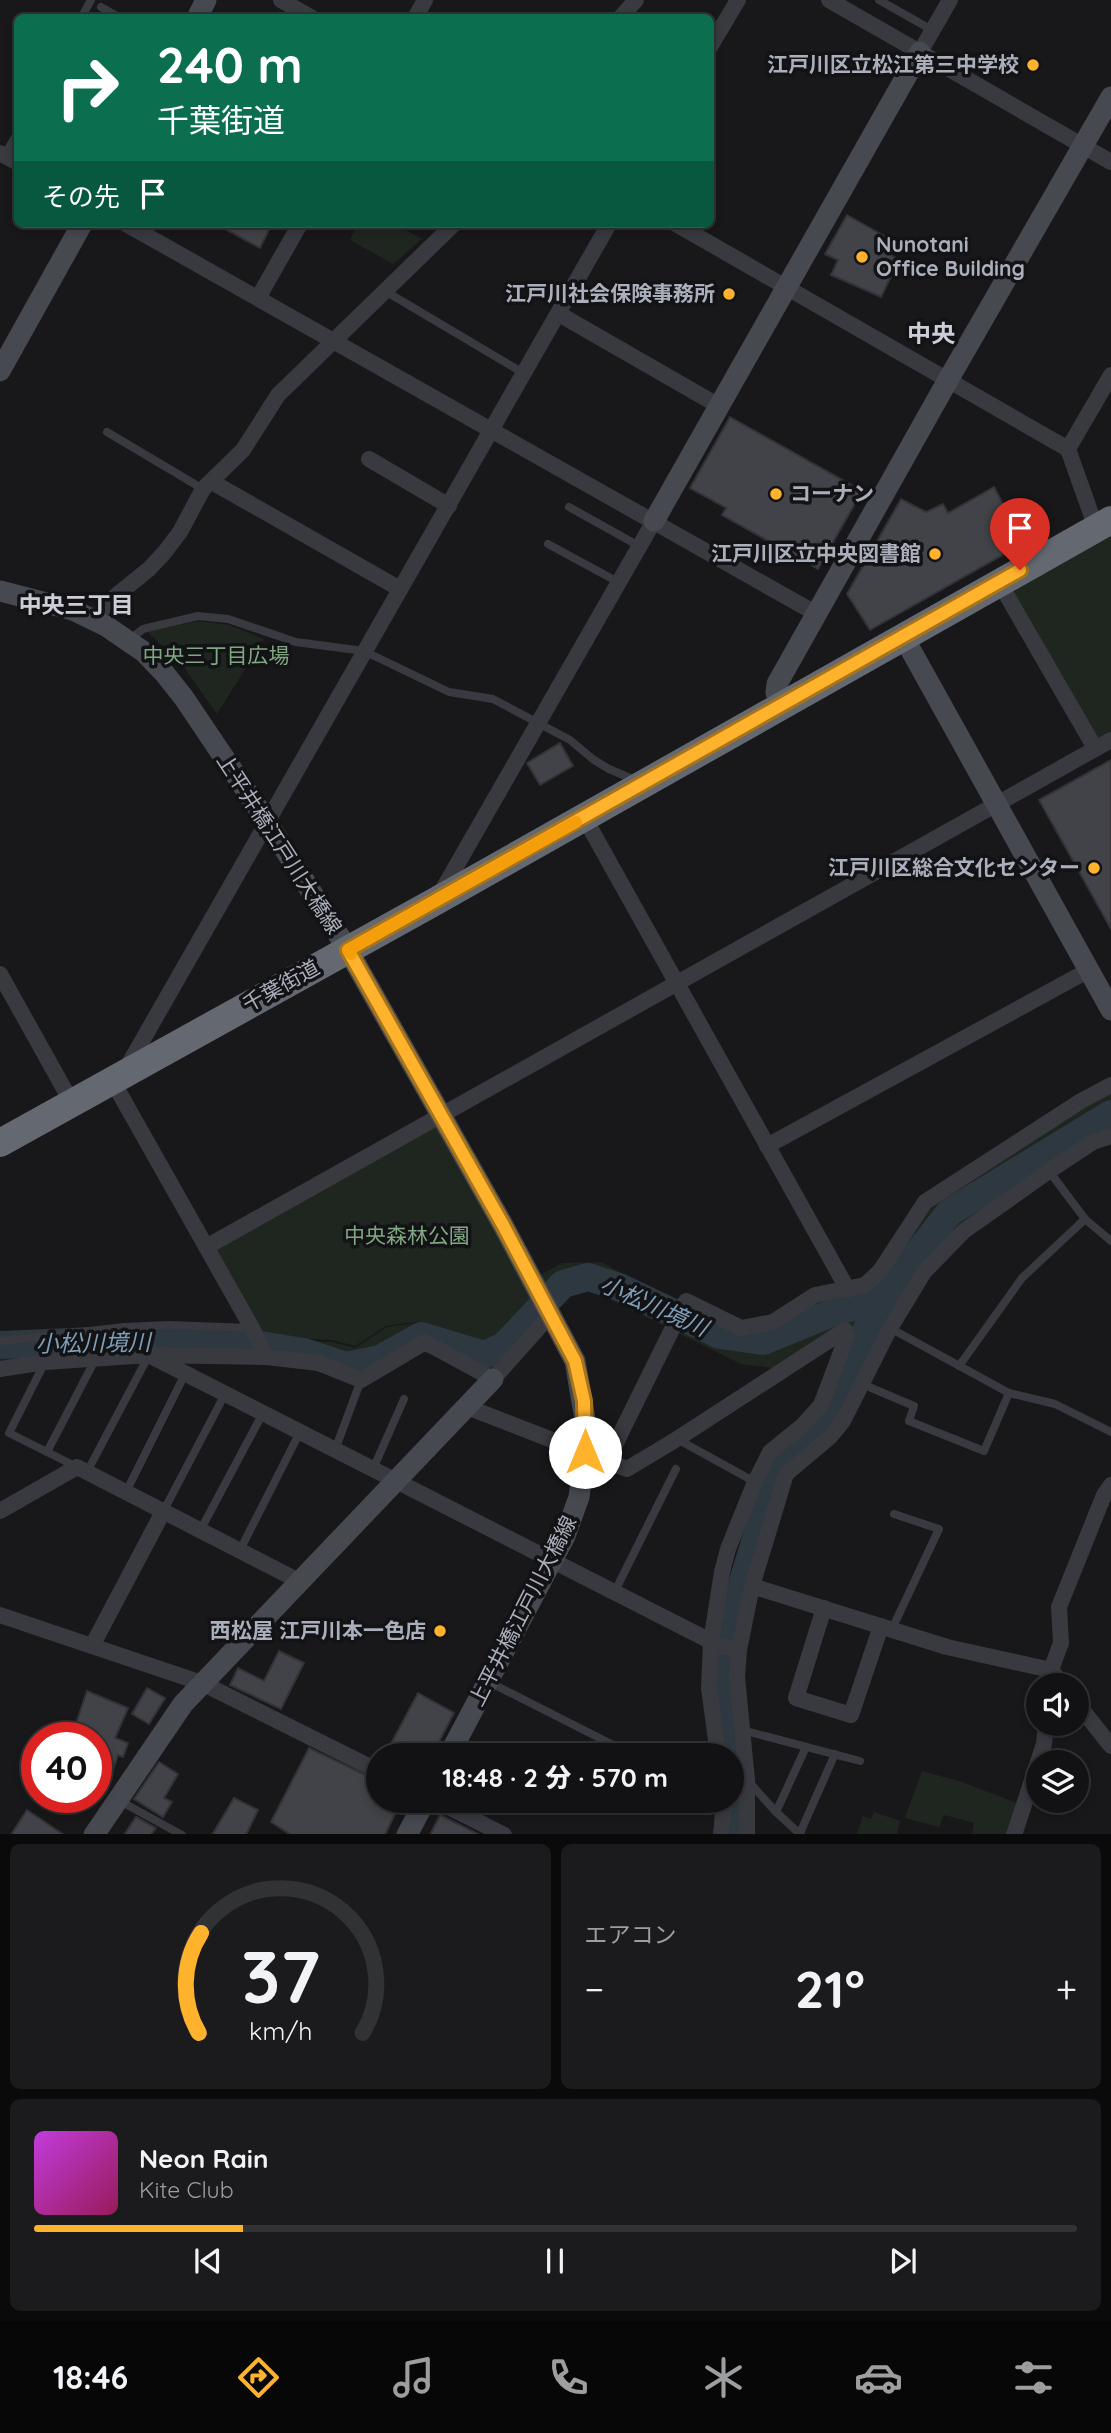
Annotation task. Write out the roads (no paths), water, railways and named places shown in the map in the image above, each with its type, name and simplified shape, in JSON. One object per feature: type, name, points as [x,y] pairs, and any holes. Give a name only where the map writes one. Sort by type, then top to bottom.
[{"type":"highway","name":"千葉街道","points":[[0,1143],[436,901],[1104,524]]},
{"type":"street","points":[[281,0],[305,14]]},
{"type":"street","points":[[624,14],[636,0]]},
{"type":"street","points":[[714,40],[738,0]]},
{"type":"street","points":[[829,0],[1111,162]]},
{"type":"street","points":[[436,901],[950,0]]},
{"type":"street","points":[[783,703],[776,693],[777,684],[1111,97]]},
{"type":"street","points":[[0,371],[80,228]]},
{"type":"street","points":[[133,228],[817,614]]},
{"type":"street","points":[[258,298],[298,228]]},
{"type":"street","points":[[95,620],[107,603],[149,569],[164,553],[208,486],[243,450],[278,395],[450,228]]},
{"type":"street","points":[[264,1353],[118,1076],[268,823],[607,228]]},
{"type":"street","points":[[683,228],[1068,449],[1104,524]]},
{"type":"street","points":[[559,314],[719,406]]},
{"type":"street","points":[[1068,449],[1111,375]]},
{"type":"street","points":[[369,459],[449,506]]},
{"type":"street","points":[[208,486],[400,589]]},
{"type":"street","points":[[999,583],[1095,748]]},
{"type":"street","name":"上平井橋江戸川大橋線","points":[[0,591],[73,610],[95,620],[129,640],[165,674],[184,698],[268,823],[348,950],[548,1306],[575,1361],[584,1401],[585,1452],[579,1497],[565,1536],[456,1743]]},
{"type":"street","points":[[903,636],[1111,1010]]},
{"type":"street","points":[[206,1247],[1111,740]]},
{"type":"street","points":[[584,817],[848,1290]]},
{"type":"street","points":[[768,1146],[1089,970]]},
{"type":"street","points":[[0,974],[72,1102]]},
{"type":"street","points":[[607,1461],[686,1301],[741,1328],[773,1322],[815,1295],[865,1285],[880,1271],[925,1202],[1081,1101],[1111,1085]]},
{"type":"street","points":[[716,1743],[709,1688],[722,1572],[786,1474],[830,1437],[843,1421],[890,1328],[924,1272],[964,1231],[1093,1142],[1111,1136]]},
{"type":"street","points":[[95,1834],[167,1726],[202,1683],[493,1379],[548,1306]]},
{"type":"street","points":[[467,1407],[627,1469],[845,1330],[847,1336],[821,1405],[802,1426],[769,1452],[755,1482],[752,1586],[739,1650],[737,1677],[747,1780],[747,1834]]},
{"type":"street","points":[[0,1369],[96,1358],[264,1353],[318,1363],[361,1380],[425,1342],[493,1379]]},
{"type":"street","points":[[149,1355],[614,1593],[716,1644],[739,1650]]},
{"type":"street","points":[[0,1511],[82,1469],[299,1581]]},
{"type":"street","points":[[1052,1673],[1061,1643],[1059,1607],[1109,1493]]},
{"type":"street","points":[[92,1646],[164,1510]]},
{"type":"street","points":[[752,1586],[1033,1673]]},
{"type":"street","points":[[824,1608],[796,1698],[851,1715],[886,1628]]},
{"type":"street","points":[[0,1615],[202,1683],[366,1765]]},
{"type":"street","points":[[1089,1718],[1111,1746]]},
{"type":"street","points":[[1014,1834],[1045,1736]]},
{"type":"street","points":[[408,1834],[419,1813]]},
{"type":"street","points":[[461,1813],[502,1834]]},
{"type":"street","points":[[722,1834],[724,1813]]},
{"type":"lane","points":[[879,0],[932,30]]},
{"type":"lane","points":[[101,7],[113,14]]},
{"type":"lane","points":[[385,291],[525,374]]},
{"type":"lane","points":[[107,432],[208,486]]},
{"type":"lane","points":[[569,507],[639,546]]},
{"type":"lane","points":[[548,544],[618,582]]},
{"type":"lane","points":[[129,640],[143,629],[198,616],[228,619],[296,642],[364,652],[449,691],[493,699],[570,740],[602,765],[642,783]]},
{"type":"lane","points":[[1049,1171],[1085,1219],[1111,1241]]},
{"type":"lane","points":[[959,1366],[1022,1278],[1085,1219]]},
{"type":"lane","points":[[3,1341],[169,1325],[253,1331]]},
{"type":"lane","points":[[890,1328],[1009,1393],[1055,1404],[1111,1432]]},
{"type":"lane","points":[[45,1362],[9,1433],[82,1469],[149,1355]]},
{"type":"lane","points":[[47,1452],[96,1358]]},
{"type":"lane","points":[[126,1492],[186,1374]]},
{"type":"lane","points":[[335,1450],[361,1380]]},
{"type":"lane","points":[[862,1384],[914,1406],[909,1421],[984,1451],[1009,1393]]},
{"type":"lane","points":[[164,1510],[225,1394]]},
{"type":"lane","points":[[373,1469],[404,1399]]},
{"type":"lane","points":[[201,1530],[263,1413]]},
{"type":"lane","points":[[240,1550],[300,1432]]},
{"type":"lane","points":[[677,1439],[755,1482]]},
{"type":"lane","points":[[614,1593],[676,1469]]},
{"type":"lane","points":[[886,1628],[939,1529],[894,1514]]},
{"type":"lane","points":[[489,1682],[610,1743]]},
{"type":"lane","points":[[742,1730],[860,1761]]},
{"type":"lane","points":[[776,1812],[806,1747]]},
{"type":"lane","points":[[747,1780],[776,1812],[801,1834],[835,1754]]},
{"type":"lane","points":[[117,1800],[180,1834]]},
{"type":"waterway","name":"小松川境川","points":[[732,1834],[728,1630],[779,1464],[799,1438],[839,1402],[858,1347],[881,1300],[950,1212],[1111,1114]]},
{"type":"waterway","name":"小松川境川","points":[[0,1345],[117,1340],[260,1345],[304,1352],[346,1366],[380,1359],[421,1336],[484,1355],[504,1346],[563,1284],[588,1277],[619,1287],[720,1335],[763,1341],[834,1312],[881,1300]]},
{"type":"place","name":"江戸川区立松江第三中学校","points":[[1033,65]]},
{"type":"place","name":"Nunotani Office Building","points":[[862,257]]},
{"type":"place","name":"江戸川社会保険事務所","points":[[729,294]]},
{"type":"place","name":"コーナン","points":[[776,494]]},
{"type":"place","name":"江戸川区立中央図書館","points":[[935,554]]},
{"type":"place","name":"江戸川区総合文化センター","points":[[1094,868]]},
{"type":"place","name":"西松屋 江戸川本一色店","points":[[440,1631]]},
{"type":"district","name":"中央","points":[[931,334]]},
{"type":"district","name":"中央三丁目","points":[[76,605]]},
{"type":"park label","name":"中央三丁目広場","points":[[216,656]]},
{"type":"park label","name":"中央森林公園","points":[[407,1236]]}]
